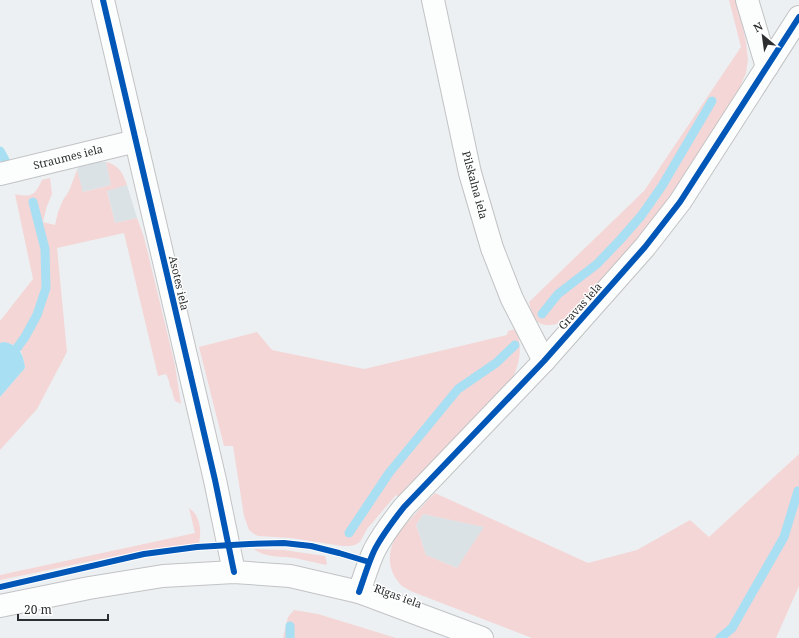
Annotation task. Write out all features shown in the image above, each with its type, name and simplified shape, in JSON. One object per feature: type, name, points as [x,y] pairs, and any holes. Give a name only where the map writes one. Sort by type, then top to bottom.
[{"type":"street","name":"Asotes iela","points":[[103,0],[215,480],[234,572]]},
{"type":"street","name":"Pilskalna iela","points":[[433,0],[471,176],[492,248],[512,299],[544,360]]},
{"type":"street","points":[[747,0],[767,67]]},
{"type":"street","name":"Gravas iela","points":[[359,592],[374,550],[404,507],[544,360],[645,248],[680,202],[799,17]]},
{"type":"street","name":"Straumes iela","points":[[0,174],[136,141]]},
{"type":"street","name":"Rīgas iela","points":[[0,606],[89,588],[163,576],[234,572],[290,576],[359,592],[482,638]]},
{"type":"shaded area","points":[[729,0],[736,0],[738,5],[746,42],[748,60],[746,73],[733,103],[682,183],[630,250],[562,322],[549,325],[539,323],[533,315],[529,302],[644,191],[741,47]]},
{"type":"shaded area","points":[[92,162],[106,162],[111,185],[82,192],[77,170],[79,166]]},
{"type":"shaded area","points":[[106,162],[114,165],[120,170],[127,185],[107,191],[115,223],[137,218],[144,237],[175,365],[181,404],[175,401],[166,374],[158,376],[124,233],[57,248],[67,352],[37,409],[0,450],[0,397],[25,368],[22,353],[19,349],[9,343],[0,343],[0,321],[33,279],[15,194],[25,196],[32,194],[35,192],[42,180],[50,178],[52,194],[43,222],[55,225],[58,212],[69,191],[77,170],[83,192],[111,185]]},
{"type":"shaded area","points":[[127,185],[137,218],[115,223],[107,190]]},
{"type":"shaded area","points":[[516,329],[520,350],[518,363],[510,383],[400,499],[396,495],[367,529],[360,542],[355,545],[342,546],[291,538],[258,536],[249,530],[244,516],[233,446],[224,446],[199,347],[257,332],[272,350],[364,369],[507,335],[508,331]]},
{"type":"shaded area","points":[[799,454],[799,586],[776,638],[532,638],[407,589],[397,581],[391,569],[390,563],[391,550],[397,536],[405,525],[435,493],[588,563],[637,550],[690,520],[709,537]],"holes":[[[423,514],[484,527],[457,568],[426,555],[416,525]]]},
{"type":"shaded area","points":[[189,508],[198,519],[200,528],[199,543],[145,550],[0,580],[0,575],[195,533]]},
{"type":"shaded area","points":[[423,514],[485,527],[457,568],[426,555],[416,525]]},
{"type":"shaded area","points":[[254,549],[284,550],[325,556],[327,563],[326,565],[295,558],[268,555]]},
{"type":"shaded area","points":[[294,610],[318,614],[396,638],[283,638],[288,617]]},
{"type":"water","points":[[4,342],[13,345],[19,350],[23,358],[25,368],[0,397],[0,343]]},
{"type":"waterway","points":[[542,314],[558,294],[597,264],[641,216],[662,186],[712,101]]},
{"type":"waterway","points":[[0,151],[5,160]]},
{"type":"waterway","points":[[17,348],[37,315],[46,288],[45,249],[33,202]]},
{"type":"waterway","points":[[349,533],[389,473],[458,389],[496,363],[515,345]]},
{"type":"waterway","points":[[720,638],[732,628],[784,537],[799,491]]},
{"type":"waterway","points":[[290,626],[290,638]]},
{"type":"cycle path","points":[[103,0],[215,480],[234,572]]},
{"type":"cycle path","points":[[359,592],[374,551],[384,534],[404,507],[544,361],[645,247],[680,202],[799,17]]},
{"type":"cycle path","points":[[0,587],[144,554],[197,547],[284,543],[311,546],[369,562]]}]
